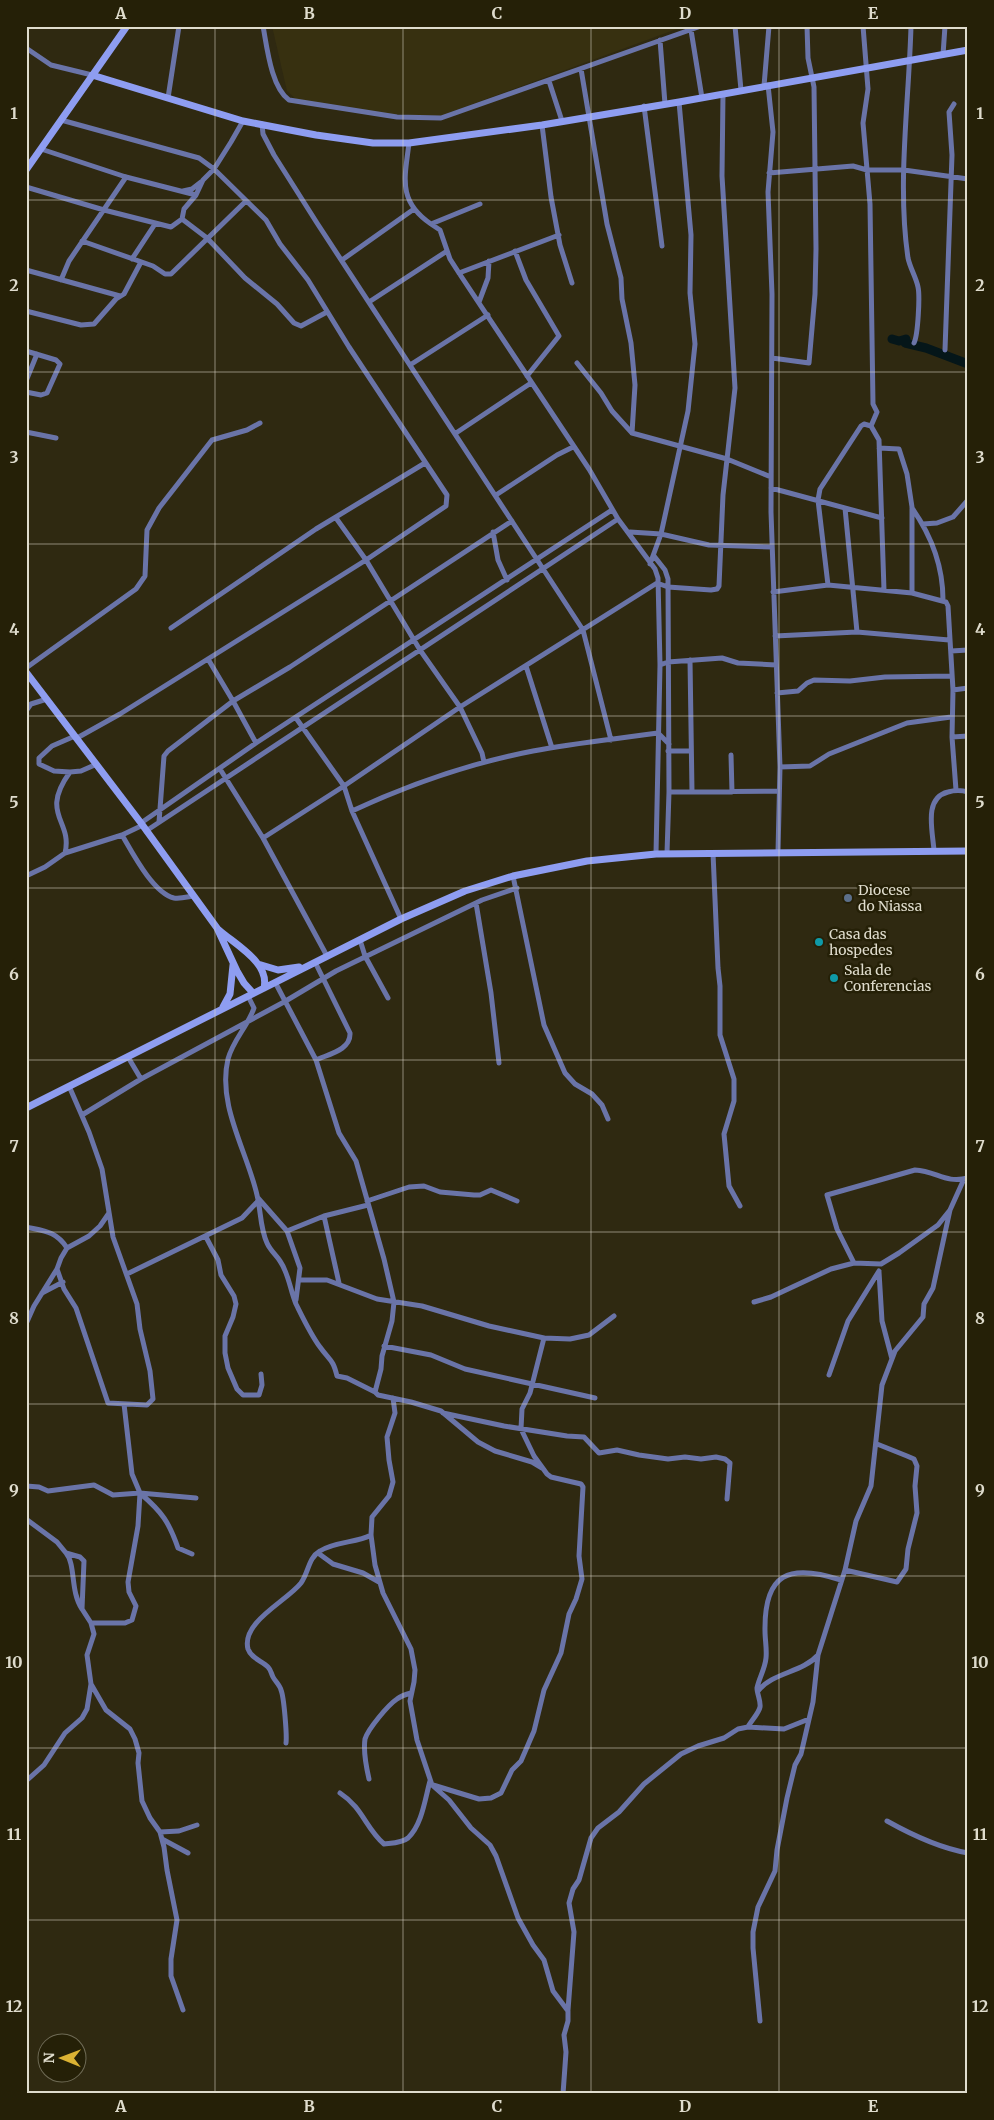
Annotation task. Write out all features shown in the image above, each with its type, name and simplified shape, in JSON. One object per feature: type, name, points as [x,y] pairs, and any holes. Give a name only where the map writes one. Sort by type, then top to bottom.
[{"type":"street","points":[[26,170],[127,26]]},
{"type":"street","points":[[168,98],[179,26]]},
{"type":"street","points":[[262,26],[279,88],[284,96],[296,102],[397,117],[441,118],[701,26]]},
{"type":"street","points":[[735,26],[741,90]]},
{"type":"street","points":[[769,26],[766,86],[773,132],[769,173],[772,358],[771,488],[774,636],[780,767],[778,852]]},
{"type":"street","points":[[772,358],[809,363],[816,276],[814,87],[808,58],[807,26]]},
{"type":"street","points":[[863,26],[868,89],[863,123],[870,204],[873,404],[877,412],[870,426]]},
{"type":"street","points":[[911,26],[904,170],[904,210],[908,258],[918,287],[918,335],[914,343]]},
{"type":"street","points":[[943,55],[945,26]]},
{"type":"street","points":[[691,30],[702,98]]},
{"type":"street","points":[[660,40],[665,104]]},
{"type":"street","points":[[26,48],[51,66],[92,75],[243,121],[374,143],[409,143],[542,125],[968,50]]},
{"type":"street","points":[[581,69],[607,224],[621,278],[622,299],[632,351],[635,385],[632,433]]},
{"type":"street","points":[[549,81],[562,121]]},
{"type":"street","points":[[657,583],[668,587],[716,589],[719,586],[727,459],[734,411],[735,388],[722,176],[724,94]]},
{"type":"street","points":[[650,564],[661,534],[688,411],[696,344],[690,293],[691,235],[679,102]]},
{"type":"street","points":[[945,350],[952,177],[949,112],[954,104]]},
{"type":"street","points":[[644,106],[662,246]]},
{"type":"street","points":[[61,120],[199,158],[214,169],[266,220],[280,244],[308,280],[425,464],[447,495],[446,506],[366,560],[120,714],[76,737],[52,746],[39,758],[40,764],[46,768],[70,772],[81,771],[97,764]]},
{"type":"street","points":[[182,192],[192,189],[214,169],[243,121]]},
{"type":"street","points":[[262,124],[264,134],[274,155],[583,630],[611,740]]},
{"type":"street","points":[[542,125],[551,197],[572,283]]},
{"type":"street","points":[[409,143],[404,183],[406,194],[414,209],[430,224],[440,230],[447,251],[459,273],[573,448],[589,469],[612,510],[655,569],[658,578],[660,665],[656,854]]},
{"type":"street","points":[[41,149],[126,177],[196,195]]},
{"type":"street","points":[[769,173],[853,166],[867,170],[904,170],[968,179]]},
{"type":"street","points":[[61,280],[69,260],[126,177]]},
{"type":"street","points":[[26,187],[171,227],[182,219],[184,209],[196,195],[203,180]]},
{"type":"street","points":[[82,241],[159,268],[165,274],[171,274],[246,201]]},
{"type":"street","points":[[430,224],[480,204]]},
{"type":"street","points":[[342,260],[414,209]]},
{"type":"street","points":[[182,219],[207,238],[245,278],[277,304],[294,322],[301,326],[327,312]]},
{"type":"street","points":[[132,259],[155,224]]},
{"type":"street","points":[[459,273],[559,235]]},
{"type":"street","points":[[369,302],[447,251]]},
{"type":"street","points":[[515,251],[526,280],[559,336],[527,376]]},
{"type":"street","points":[[479,302],[488,278],[489,261]]},
{"type":"street","points":[[26,311],[88,326],[94,324],[126,290],[141,262]]},
{"type":"street","points":[[26,270],[120,296]]},
{"type":"street","points":[[410,365],[488,315]]},
{"type":"street","points":[[26,351],[56,360],[60,364],[47,393],[41,395],[26,392]]},
{"type":"street","points":[[26,381],[37,354]]},
{"type":"street","points":[[577,362],[601,393],[612,411],[632,433],[727,459],[771,477]]},
{"type":"street","points":[[456,433],[531,383]]},
{"type":"street","points":[[26,668],[136,589],[145,576],[147,530],[159,508],[212,440],[247,430],[260,423]]},
{"type":"street","points":[[828,586],[818,500],[820,488],[835,468],[849,443],[864,424],[870,426],[879,440],[884,590]]},
{"type":"street","points":[[26,432],[56,438]]},
{"type":"street","points":[[496,495],[557,455],[573,448]]},
{"type":"street","points":[[879,448],[899,449],[907,474],[912,508],[912,593]]},
{"type":"street","points":[[170,628],[316,529],[425,464]]},
{"type":"street","points":[[771,488],[882,518]]},
{"type":"street","points":[[923,524],[937,523],[953,517],[968,500]]},
{"type":"street","points":[[845,508],[857,632]]},
{"type":"street","points":[[912,508],[930,539],[941,573],[943,600],[948,606],[953,690],[951,717],[956,790]]},
{"type":"street","points":[[143,826],[160,810],[256,744],[612,510]]},
{"type":"street","points":[[336,518],[366,560],[414,641],[460,707],[482,753],[484,762]]},
{"type":"street","points":[[26,876],[45,867],[65,853],[159,822],[476,612],[545,569],[618,519]]},
{"type":"street","points":[[159,822],[164,756],[168,750],[232,701],[290,667],[512,520]]},
{"type":"street","points":[[493,532],[498,560],[507,580]]},
{"type":"street","points":[[629,532],[661,534],[677,539],[721,546],[772,547]]},
{"type":"street","points":[[654,556],[665,570],[668,580],[669,792],[667,853]]},
{"type":"street","points":[[263,838],[344,786],[460,707],[657,583]]},
{"type":"street","points":[[773,592],[828,586],[912,593],[943,600]]},
{"type":"street","points":[[470,604],[476,612]]},
{"type":"street","points":[[774,636],[857,632],[949,640]]},
{"type":"street","points":[[951,651],[968,650]]},
{"type":"street","points":[[208,658],[256,744]]},
{"type":"street","points":[[660,665],[668,662],[722,658],[738,663],[776,665]]},
{"type":"street","points":[[690,660],[692,792]]},
{"type":"street","points":[[526,666],[552,748]]},
{"type":"street","points":[[26,672],[97,764],[217,928],[251,994],[254,1008],[228,1059],[226,1078],[227,1099],[258,1199],[267,1245],[280,1262],[296,1303],[320,1346],[336,1366],[337,1376],[347,1378],[375,1392],[443,1413],[521,1428],[584,1437],[599,1453],[617,1450],[668,1459],[686,1457],[701,1459],[716,1457],[725,1459],[731,1466],[726,1499]]},
{"type":"street","points":[[777,694],[798,690],[814,680],[850,681],[885,677],[952,676]]},
{"type":"street","points":[[953,690],[968,688]]},
{"type":"street","points":[[26,710],[37,700],[47,698]]},
{"type":"street","points":[[780,767],[810,766],[829,754],[907,723],[951,717]]},
{"type":"street","points":[[296,718],[344,786],[352,811],[401,919]]},
{"type":"street","points":[[352,811],[394,792],[484,762],[552,748],[658,733]]},
{"type":"street","points":[[658,733],[668,744]]},
{"type":"street","points":[[952,737],[968,736]]},
{"type":"street","points":[[668,751],[690,751]]},
{"type":"street","points":[[732,755],[732,792]]},
{"type":"street","points":[[220,769],[263,838],[327,956]]},
{"type":"street","points":[[65,853],[67,846],[56,802],[61,785],[70,772]]},
{"type":"street","points":[[934,851],[933,805],[936,798],[956,790],[968,792]]},
{"type":"street","points":[[669,792],[779,791]]},
{"type":"street","points":[[122,835],[151,881],[172,898],[193,896]]},
{"type":"street","points":[[26,1108],[401,919],[465,891],[513,876],[588,861],[667,853],[968,851]]},
{"type":"street","points":[[713,853],[720,986],[720,1035],[734,1079],[734,1101],[724,1134],[729,1186],[740,1206]]},
{"type":"street","points":[[513,876],[547,1033],[565,1073],[575,1084],[592,1094],[602,1105],[608,1119]]},
{"type":"street","points":[[82,1115],[140,1079],[284,1002],[364,956],[476,903],[517,888]]},
{"type":"street","points":[[476,903],[491,994],[499,1063]]},
{"type":"street","points":[[217,928],[258,964],[264,975],[264,988]]},
{"type":"street","points":[[360,940],[364,956],[388,998]]},
{"type":"street","points":[[221,1009],[230,994],[233,962]]},
{"type":"street","points":[[258,964],[278,970],[312,963]]},
{"type":"street","points":[[312,963],[325,979],[351,1039],[346,1046],[316,1060]]},
{"type":"street","points":[[275,982],[316,1060],[339,1133],[356,1161],[394,1302],[392,1321],[384,1346],[375,1392]]},
{"type":"street","points":[[128,1057],[140,1079]]},
{"type":"street","points":[[57,1269],[64,1289],[76,1308],[108,1403],[147,1405],[153,1399],[150,1371],[140,1329],[137,1304],[113,1238],[102,1169],[69,1086]]},
{"type":"street","points":[[854,1264],[837,1228],[827,1195],[915,1170],[925,1170],[949,1180],[966,1179]]},
{"type":"street","points":[[760,2021],[753,1932],[758,1907],[774,1871],[776,1850],[787,1798],[795,1765],[801,1754],[809,1719],[818,1655],[845,1570],[856,1521],[871,1486],[882,1385],[900,1343],[923,1317],[924,1304],[933,1288],[950,1210],[966,1179]]},
{"type":"street","points":[[287,1231],[324,1216],[368,1203],[400,1189],[421,1186],[440,1192],[474,1195],[480,1195],[491,1190],[517,1201]]},
{"type":"street","points":[[258,1199],[287,1231],[300,1268],[296,1303]]},
{"type":"street","points":[[127,1274],[242,1218],[258,1199]]},
{"type":"street","points":[[754,1302],[771,1297],[831,1269],[854,1264],[881,1264],[931,1230],[950,1210]]},
{"type":"street","points":[[27,1322],[67,1248],[89,1236],[100,1226],[109,1213]]},
{"type":"street","points":[[324,1216],[339,1284]]},
{"type":"street","points":[[26,1227],[54,1233],[67,1248]]},
{"type":"street","points":[[206,1237],[218,1260],[221,1275],[234,1296],[234,1310],[225,1336],[228,1368],[237,1389],[243,1395],[260,1394],[262,1385],[261,1374]]},
{"type":"street","points":[[829,1375],[853,1310],[866,1294],[881,1264]]},
{"type":"street","points":[[879,1271],[882,1321],[892,1360]]},
{"type":"street","points":[[300,1280],[322,1279],[377,1299],[422,1306],[490,1326],[544,1338],[570,1339],[589,1336],[614,1316]]},
{"type":"street","points":[[42,1293],[63,1282]]},
{"type":"street","points":[[431,1783],[479,1799],[491,1798],[501,1793],[512,1770],[521,1760],[534,1731],[544,1690],[557,1666],[569,1614],[576,1600],[582,1579],[579,1556],[583,1487],[581,1484],[551,1477],[534,1456],[521,1428],[522,1409],[532,1384],[544,1338]]},
{"type":"street","points":[[384,1346],[431,1355],[465,1369],[595,1398]]},
{"type":"street","points":[[393,1398],[395,1413],[388,1437],[389,1460],[393,1482],[389,1496],[372,1517],[371,1535],[375,1565],[380,1583],[395,1621],[411,1649],[415,1670],[410,1701],[417,1740],[431,1783],[449,1800],[471,1828],[490,1845],[496,1856],[518,1918],[532,1946],[544,1960],[553,1991],[568,2011]]},
{"type":"street","points":[[91,1623],[125,1623],[132,1620],[135,1613],[135,1602],[129,1592],[128,1582],[138,1526],[140,1494],[132,1474],[124,1404]]},
{"type":"street","points":[[443,1413],[478,1442],[495,1451],[532,1462],[542,1468]]},
{"type":"street","points":[[845,1570],[897,1582],[906,1569],[908,1549],[917,1513],[915,1486],[917,1466],[914,1459],[877,1444]]},
{"type":"street","points":[[26,1486],[39,1486],[48,1491],[94,1485],[113,1495],[140,1494],[196,1498]]},
{"type":"street","points":[[140,1494],[155,1506],[170,1524],[178,1548],[192,1554]]},
{"type":"street","points":[[26,1520],[57,1542],[66,1552],[70,1559],[74,1593],[91,1623],[94,1634],[87,1655],[91,1684],[87,1709],[82,1718],[65,1733],[44,1765],[26,1780]]},
{"type":"street","points":[[286,1743],[287,1733],[281,1689],[272,1676],[270,1668],[253,1656],[248,1649],[250,1632],[263,1615],[300,1584],[306,1575],[311,1559],[318,1552],[346,1541],[365,1538],[371,1535]]},
{"type":"street","points":[[66,1552],[80,1557],[84,1562],[82,1609]]},
{"type":"street","points":[[318,1552],[333,1564],[363,1573],[380,1583]]},
{"type":"street","points":[[748,1727],[760,1708],[758,1692],[766,1658],[765,1627],[768,1598],[773,1586],[787,1575],[795,1572],[821,1573],[841,1580]]},
{"type":"street","points":[[758,1692],[764,1683],[812,1662],[818,1655]]},
{"type":"street","points":[[91,1684],[106,1710],[130,1729],[139,1753],[138,1763],[142,1800],[162,1838],[177,1920],[171,1959],[171,1976],[183,2010]]},
{"type":"street","points":[[369,1778],[365,1754],[365,1740],[368,1732],[391,1704],[398,1698],[411,1693]]},
{"type":"street","points":[[563,2094],[566,2052],[564,2035],[567,2026],[574,1932],[568,1903],[573,1889],[579,1880],[591,1838],[598,1828],[619,1812],[644,1784],[681,1754],[698,1746],[724,1738],[738,1729],[748,1727],[784,1729],[809,1719]]},
{"type":"street","points":[[340,1793],[359,1809],[377,1838],[384,1844],[396,1843],[407,1838],[414,1828],[431,1783]]},
{"type":"street","points":[[887,1821],[919,1838],[955,1852],[968,1853]]},
{"type":"street","points":[[160,1832],[179,1831],[189,1826],[197,1825]]},
{"type":"street","points":[[162,1838],[188,1853]]},
{"type":"shaded area","points":[[272,26],[685,26],[440,116],[387,114],[297,100],[287,91]]},
{"type":"waterway","points":[[892,339],[899,341],[906,339],[905,343],[926,348],[968,364]]},
{"type":"place","name":"Diocese do Niassa","points":[[848,898]]},
{"type":"place","name":"Casa das hospedes","points":[[819,942]]},
{"type":"place","name":"Sala de Conferencias","points":[[834,978]]}]
